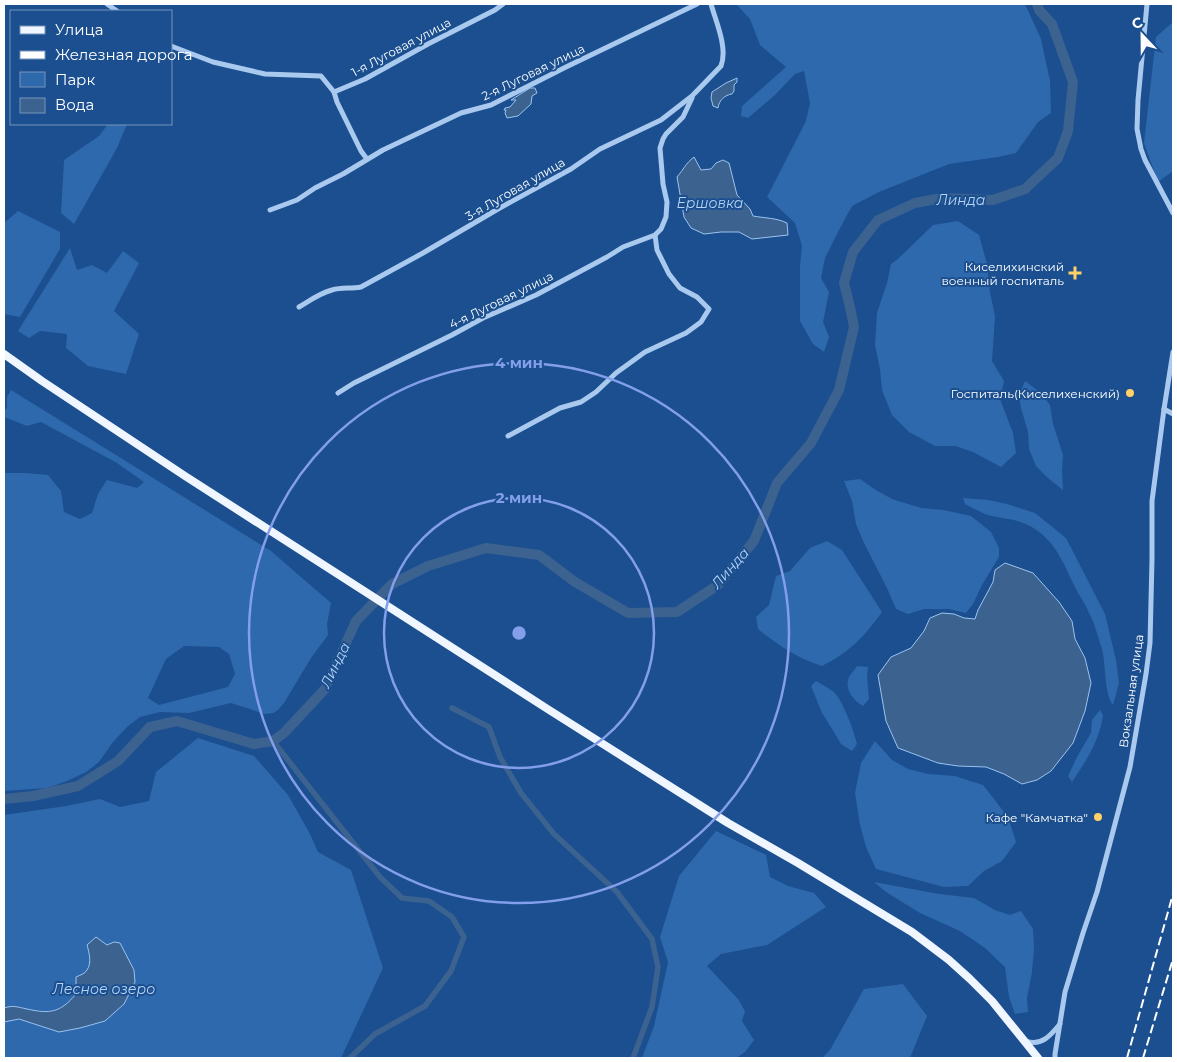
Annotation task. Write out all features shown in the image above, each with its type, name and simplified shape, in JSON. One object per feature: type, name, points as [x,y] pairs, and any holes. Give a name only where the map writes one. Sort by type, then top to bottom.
[{"type":"main road","points":[[4,354],[96,417],[546,708],[700,806],[912,932],[949,960],[970,979],[992,1001],[1038,1058]]},
{"type":"street","name":"1-я Луговая улица","points":[[334,92],[365,79],[503,4]]},
{"type":"street","name":"2-я Луговая улица","points":[[270,210],[297,200],[384,150],[454,116],[492,105],[697,4]]},
{"type":"street","name":"3-я Луговая улица","points":[[299,307],[331,290],[352,289],[361,286],[571,169],[600,149],[661,120],[692,96],[721,66],[724,59],[723,44],[711,4]]},
{"type":"street","points":[[1147,4],[1137,129],[1145,160],[1173,213]]},
{"type":"street","points":[[172,46],[213,62],[265,74],[322,76],[334,92],[336,102],[367,160]]},
{"type":"street","points":[[508,436],[560,408],[581,402],[645,352],[686,333],[701,322],[709,309],[697,297],[680,288],[668,274],[657,250],[655,235],[661,229],[666,217],[667,202],[663,184],[660,148],[666,134],[683,118],[692,96]]},
{"type":"street","name":"4-я Луговая улица","points":[[338,394],[354,383],[483,318],[536,295],[623,247],[655,235]]},
{"type":"street","name":"Вокзальная улица","points":[[1055,1058],[1065,992],[1098,892],[1133,752],[1150,643],[1152,501],[1173,352]]},
{"type":"street","points":[[1164,409],[1173,414]]},
{"type":"street","points":[[1023,1039],[1031,1043],[1045,1040],[1060,1024]]},
{"type":"green space","points":[[736,4],[1025,4],[1041,39],[1050,81],[1051,113],[1038,122],[1016,153],[949,164],[879,192],[852,206],[825,258],[821,278],[829,292],[823,322],[829,337],[824,352],[813,344],[800,321],[802,246],[795,223],[767,197],[806,121],[810,103],[804,71],[795,74],[775,95],[748,118],[741,116],[742,106],[786,67],[760,45],[750,19]]},
{"type":"green space","points":[[1173,22],[1173,171],[1158,182],[1144,143],[1156,37]]},
{"type":"green space","points":[[107,125],[127,125],[117,148],[74,224],[61,213],[64,160],[99,136]]},
{"type":"green space","points":[[18,211],[60,232],[60,249],[20,317],[4,314],[4,223]]},
{"type":"green space","points":[[958,221],[979,235],[987,264],[995,316],[992,361],[1004,381],[1000,399],[1013,433],[1016,453],[1001,467],[973,452],[955,446],[935,446],[909,432],[892,415],[882,390],[875,345],[877,313],[891,264],[933,225]]},
{"type":"green space","points":[[70,248],[77,270],[92,265],[107,273],[123,251],[139,263],[114,311],[139,334],[126,374],[88,366],[66,348],[67,334],[40,331],[29,338],[18,331]]},
{"type":"green space","points":[[1025,381],[1041,393],[1050,405],[1053,424],[1063,455],[1063,490],[1036,466],[1029,449],[1028,432],[1019,396]]},
{"type":"green space","points":[[11,390],[271,551],[331,603],[327,624],[328,635],[278,710],[265,714],[231,703],[189,713],[160,712],[140,717],[128,726],[113,742],[99,762],[86,772],[47,788],[4,791],[4,473],[48,475],[61,491],[64,512],[80,519],[92,513],[98,494],[107,480],[137,488],[144,482],[117,463],[41,422],[27,426],[4,417],[4,411],[7,408],[7,397]],"holes":[[[184,646],[219,647],[229,654],[235,674],[228,687],[159,705],[148,698],[166,659]]]},
{"type":"green space","points":[[860,479],[892,499],[921,508],[943,510],[971,516],[991,532],[999,548],[999,557],[966,613],[949,609],[924,609],[908,614],[896,609],[856,524],[852,501],[844,481]]},
{"type":"green space","points":[[963,498],[988,500],[1035,513],[1066,538],[1105,614],[1116,660],[1119,683],[1113,705],[1108,694],[1102,649],[1095,626],[1053,546],[1030,526],[1019,521],[985,514],[965,504]]},
{"type":"green space","points":[[827,541],[842,550],[882,612],[856,643],[841,655],[822,666],[796,655],[758,629],[756,617],[769,605],[776,576],[790,571],[810,548]]},
{"type":"green space","points":[[857,666],[868,667],[869,699],[863,706],[850,694],[848,686],[849,677]]},
{"type":"green space","points":[[816,681],[834,692],[841,702],[851,724],[857,744],[852,751],[841,744],[822,713],[811,686]]},
{"type":"green space","points":[[1100,710],[1103,715],[1096,742],[1072,782],[1068,776],[1091,733],[1092,720]]},
{"type":"green space","points":[[198,738],[254,756],[288,795],[318,852],[351,870],[383,968],[341,1058],[4,1058],[4,1021],[19,1019],[59,1032],[105,1021],[124,1004],[134,970],[130,962],[121,958],[90,978],[68,1004],[54,1012],[12,1006],[4,1008],[4,815],[100,799],[120,807],[149,801],[156,772]]},
{"type":"green space","points":[[875,741],[892,760],[908,769],[928,774],[955,776],[983,785],[1008,817],[1016,842],[1002,861],[984,871],[968,886],[944,887],[876,869],[866,847],[855,793],[861,763]]},
{"type":"green space","points":[[716,831],[766,855],[770,877],[788,886],[814,893],[826,907],[767,945],[721,954],[707,966],[738,999],[745,1011],[742,1021],[754,1040],[745,1052],[736,1058],[642,1058],[654,1026],[668,962],[660,937],[679,876]]},
{"type":"green space","points":[[874,882],[939,894],[974,898],[995,910],[1010,915],[1021,911],[1033,929],[1034,949],[1027,998],[1028,1012],[1015,1014],[1009,997],[1005,967],[985,948],[960,931],[920,913],[886,892]]},
{"type":"green space","points":[[903,984],[927,1016],[910,1058],[822,1058],[830,1050],[864,989]]},
{"type":"water","points":[[737,78],[732,94],[723,98],[718,108],[713,106],[712,92]]},
{"type":"water","points":[[530,88],[535,88],[537,93],[532,96],[531,104],[518,116],[507,118],[505,108],[510,107],[516,100],[511,100]]},
{"type":"water","name":"Ершовка","points":[[694,157],[701,170],[711,169],[716,163],[723,160],[729,163],[737,195],[750,209],[753,216],[787,223],[788,235],[752,239],[739,232],[704,234],[691,228],[684,217],[677,177]]},
{"type":"water","points":[[1005,563],[1033,573],[1059,602],[1072,621],[1075,639],[1085,658],[1091,683],[1085,711],[1073,743],[1051,771],[1037,780],[1022,784],[986,767],[938,763],[898,748],[886,721],[878,675],[891,657],[911,648],[924,631],[930,618],[942,613],[975,619],[993,582],[995,570]]},
{"type":"water","name":"Лесное озеро","points":[[96,937],[107,945],[114,942],[120,943],[134,970],[135,982],[124,1004],[105,1021],[59,1032],[19,1019],[4,1022],[4,1008],[15,1007],[35,1011],[48,1011],[65,1005],[76,994],[76,977],[85,972],[89,967],[90,958],[87,945]]},
{"type":"waterway","name":"Линда","points":[[4,799],[33,796],[78,786],[118,761],[150,727],[177,721],[254,744],[273,741],[284,733],[325,689],[356,621],[392,584],[428,566],[486,548],[539,555],[575,582],[628,613],[677,612],[718,585],[754,541],[777,483],[811,443],[839,390],[854,327],[844,283],[853,252],[878,220],[915,203],[942,198],[993,200],[1025,189],[1058,158],[1068,131],[1073,82],[1052,24],[1039,10],[1037,4]]},
{"type":"waterway","points":[[452,708],[489,727],[500,757],[521,793],[554,834],[617,892],[652,939],[658,967],[652,1007],[633,1058]]},
{"type":"waterway","points":[[273,741],[380,877],[402,898],[429,901],[452,917],[464,937],[451,971],[425,1006],[375,1034],[350,1058]]},
{"type":"railway","points":[[1127,1058],[1173,894]]},
{"type":"railway","points":[[1143,1058],[1173,959]]},
{"type":"place","name":"Киселихинский военный госпиталь","points":[[1075,273]]},
{"type":"place","name":"Госпиталь(Киселихенский)","points":[[1130,393]]},
{"type":"place","name":"Кафе \"Камчатка\"","points":[[1098,817]]}]
